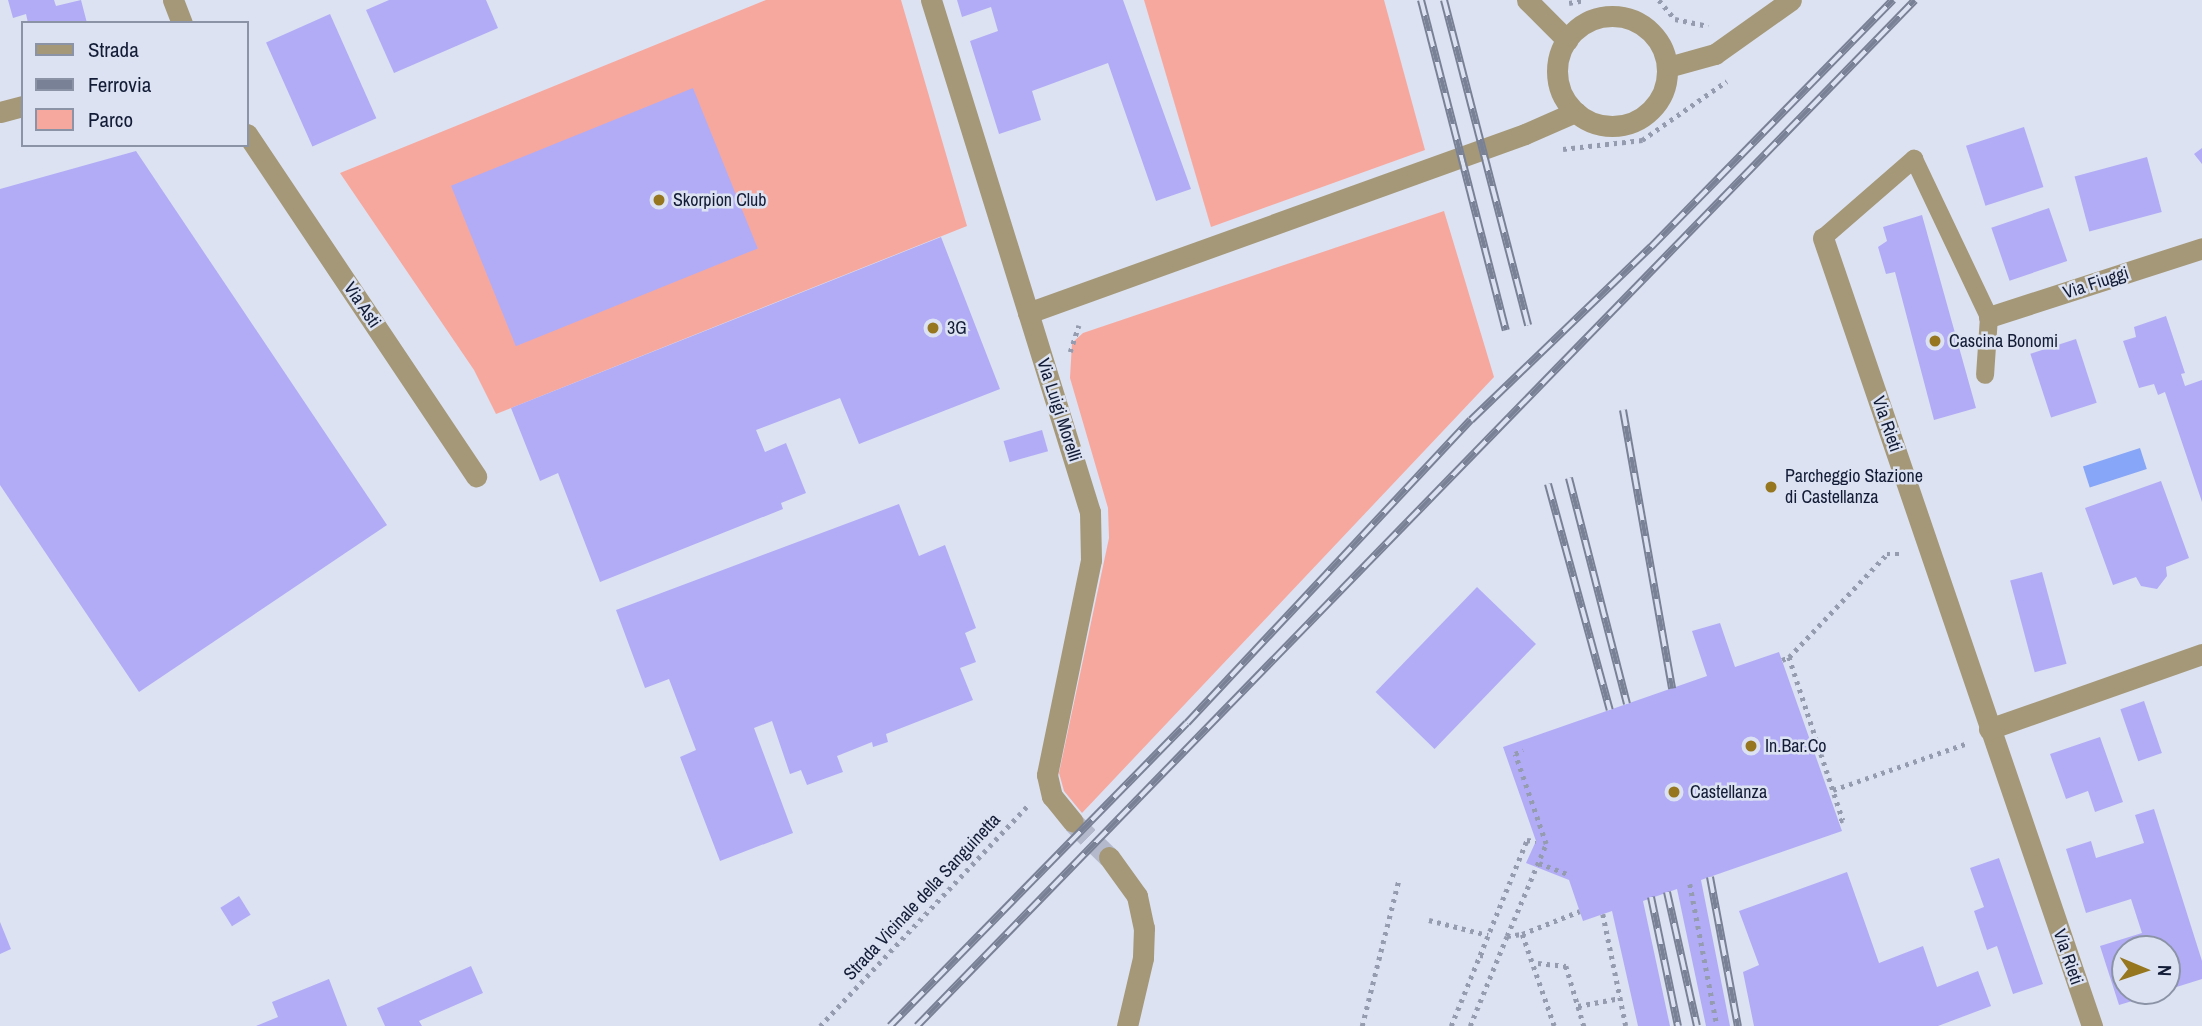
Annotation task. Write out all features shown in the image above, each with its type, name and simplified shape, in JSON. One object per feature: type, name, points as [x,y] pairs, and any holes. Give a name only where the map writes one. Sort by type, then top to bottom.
[{"type":"street","points":[[173,0],[181,21]]},
{"type":"street","name":"Via Luigi Morelli","points":[[931,0],[1085,491],[1094,535],[1048,764],[1052,796]]},
{"type":"street","points":[[1527,0],[1567,40]]},
{"type":"street","points":[[1668,67],[1715,54],[1791,0]]},
{"type":"street","points":[[1625,9],[1654,35],[1668,67],[1658,103],[1628,125],[1609,127],[1575,112],[1559,85],[1560,54],[1567,40],[1592,20],[1625,9]]},
{"type":"street","points":[[0,112],[21,107]]},
{"type":"street","points":[[1028,313],[1525,134],[1575,112]]},
{"type":"street","name":"Via Asti","points":[[248,135],[476,476]]},
{"type":"street","name":"Via Rieti","points":[[1824,238],[2092,1026]]},
{"type":"street","name":"Via Fiuggi","points":[[1989,317],[2202,248]]},
{"type":"street","points":[[1989,729],[2202,654]]},
{"type":"street","points":[[1052,796],[1073,822]]},
{"type":"street","points":[[1109,857],[1137,896],[1144,928],[1143,958],[1127,1026]]},
{"type":"lane","points":[[1824,238],[1914,159],[1989,317],[1985,375]]},
{"type":"path","points":[[1659,0],[1675,19],[1714,25]]},
{"type":"path","points":[[1554,149],[1642,140],[1735,74]]},
{"type":"path","points":[[1782,660],[1789,657],[1887,554],[1898,552],[1906,560]]},
{"type":"path","points":[[1789,657],[1843,820],[1839,822]]},
{"type":"path","points":[[1833,790],[1968,742]]},
{"type":"path","points":[[1469,1026],[1546,844],[1515,754],[1523,750]]},
{"type":"path","name":"Strada Vicinale della Sanguinetta","points":[[820,1026],[1029,805],[1052,796]]},
{"type":"path","points":[[1451,1026],[1527,840],[1535,841]]},
{"type":"path","points":[[1539,863],[1567,873]]},
{"type":"path","points":[[1362,1026],[1399,879]]},
{"type":"path","points":[[1689,884],[1717,1026]]},
{"type":"path","points":[[1507,936],[1522,934],[1580,911]]},
{"type":"path","points":[[1603,914],[1626,1026]]},
{"type":"path","points":[[1429,920],[1488,935]]},
{"type":"path","points":[[1522,934],[1554,1026]]},
{"type":"path","points":[[1480,955],[1489,956]]},
{"type":"path","points":[[1538,963],[1566,966],[1584,1026]]},
{"type":"path","points":[[1578,1006],[1620,998]]},
{"type":"green space","name":"Skorpion Club","points":[[766,0],[901,0],[967,226],[496,414],[474,370],[340,173]]},
{"type":"green space","points":[[1144,0],[1384,0],[1425,150],[1211,227]]},
{"type":"green space","points":[[1444,211],[1494,377],[1082,813],[1064,791],[1059,773],[1109,538],[1108,508],[1070,378],[1072,343],[1083,333]]},
{"type":"water","points":[[2140,448],[2147,469],[2090,487],[2083,467]]},
{"type":"building","points":[[8,0],[54,0],[56,6],[81,0],[86,21],[28,21],[26,14],[13,18]]},
{"type":"building","points":[[389,0],[486,0],[498,28],[394,73],[366,10]]},
{"type":"building","points":[[957,0],[1123,0],[1191,189],[1156,201],[1108,63],[1032,91],[1041,120],[999,134],[970,41],[998,31],[991,7],[962,17]]},
{"type":"building","points":[[330,14],[376,118],[312,147],[266,42]]},
{"type":"building","points":[[693,88],[758,248],[516,346],[451,186]]},
{"type":"building","points":[[2024,127],[2043,187],[1985,206],[1966,146]]},
{"type":"building","points":[[2202,148],[2202,164],[2194,154]]},
{"type":"building","points":[[136,151],[387,525],[139,692],[0,485],[0,189]]},
{"type":"building","points":[[2147,157],[2162,212],[2089,231],[2075,176]]},
{"type":"building","points":[[2049,208],[2067,261],[2010,281],[1991,228]]},
{"type":"building","name":"Cascina Bonomi","points":[[1922,215],[1976,408],[1934,420],[1895,272],[1886,274],[1878,247],[1887,241],[1883,227]]},
{"type":"building","points":[[941,237],[1000,389],[859,444],[840,398],[756,430],[765,452],[786,443],[806,493],[781,503],[783,509],[600,582],[558,473],[540,481],[511,408]]},
{"type":"building","points":[[2166,316],[2185,373],[2181,374],[2185,386],[2202,380],[2202,502],[2165,392],[2158,395],[2154,384],[2139,388],[2123,341],[2136,337],[2134,327]]},
{"type":"building","points":[[2076,339],[2097,403],[2051,418],[2030,354]]},
{"type":"building","points":[[1042,430],[1048,451],[1010,462],[1004,441]]},
{"type":"building","points":[[2161,481],[2189,558],[2166,567],[2167,576],[2157,589],[2141,586],[2136,577],[2113,585],[2085,508]]},
{"type":"building","points":[[899,504],[919,556],[945,545],[976,628],[965,633],[976,662],[960,668],[973,700],[886,734],[888,742],[873,747],[872,742],[837,756],[843,772],[807,785],[801,770],[790,774],[772,721],[754,728],[793,833],[720,861],[680,757],[696,750],[669,679],[645,688],[616,610]]},
{"type":"building","points":[[2042,572],[2067,664],[2035,672],[2010,581]]},
{"type":"building","points":[[1477,587],[1536,644],[1435,749],[1376,692]]},
{"type":"building","points":[[1720,623],[1735,667],[1779,652],[1842,831],[1701,880],[1730,1026],[1706,1026],[1677,889],[1643,901],[1670,1026],[1638,1026],[1612,911],[1583,921],[1569,880],[1526,863],[1536,841],[1503,747],[1707,676],[1692,631]]},
{"type":"building","points":[[2144,701],[2162,753],[2138,761],[2120,709]]},
{"type":"building","points":[[2100,737],[2123,802],[2095,812],[2088,791],[2066,799],[2050,754]]},
{"type":"building","points":[[2154,809],[2202,961],[2202,979],[2181,986],[2181,935],[2136,935],[2142,933],[2131,899],[2086,913],[2066,849],[2091,841],[2096,858],[2144,843],[2135,815]]},
{"type":"building","points":[[1999,858],[2043,984],[2013,994],[1997,946],[1987,950],[1974,911],[1984,907],[1970,868]]},
{"type":"building","points":[[1847,872],[1879,963],[1923,946],[1937,987],[1978,971],[1991,1006],[1938,1026],[1754,1026],[1743,972],[1759,965],[1739,911]]},
{"type":"building","points":[[239,896],[251,915],[232,926],[220,908]]},
{"type":"building","points":[[0,922],[11,949],[0,954]]},
{"type":"building","points":[[2111,943],[2111,980],[2100,946]]},
{"type":"building","points":[[471,966],[483,993],[419,1021],[422,1026],[385,1026],[377,1008]]},
{"type":"building","points":[[329,979],[347,1026],[256,1026],[278,1017],[272,1002]]},
{"type":"tunnel","points":[[1073,822],[1109,857]]},
{"type":"railway","points":[[1421,0],[1506,330]]},
{"type":"railway","points":[[1444,0],[1528,325]]},
{"type":"railway","points":[[890,1026],[1187,723],[1471,420],[1651,247],[1893,0]]},
{"type":"railway","points":[[917,1026],[1915,0]]},
{"type":"railway","points":[[1623,410],[1672,689]]},
{"type":"railway","points":[[1569,478],[1627,704]]},
{"type":"railway","points":[[1548,484],[1610,710]]},
{"type":"railway","points":[[1710,877],[1738,1026]]},
{"type":"railway","points":[[1667,892],[1697,1026]]},
{"type":"railway","points":[[1651,897],[1678,1026]]},
{"type":"place","name":"Skorpion Club","points":[[659,200]]},
{"type":"place","name":"3G","points":[[933,328]]},
{"type":"place","name":"Cascina Bonomi","points":[[1935,341]]},
{"type":"place","name":"Parcheggio Stazione di Castellanza","points":[[1771,487]]},
{"type":"place","name":"In.Bar.Co","points":[[1751,746]]},
{"type":"place","name":"Castellanza","points":[[1674,792]]}]
